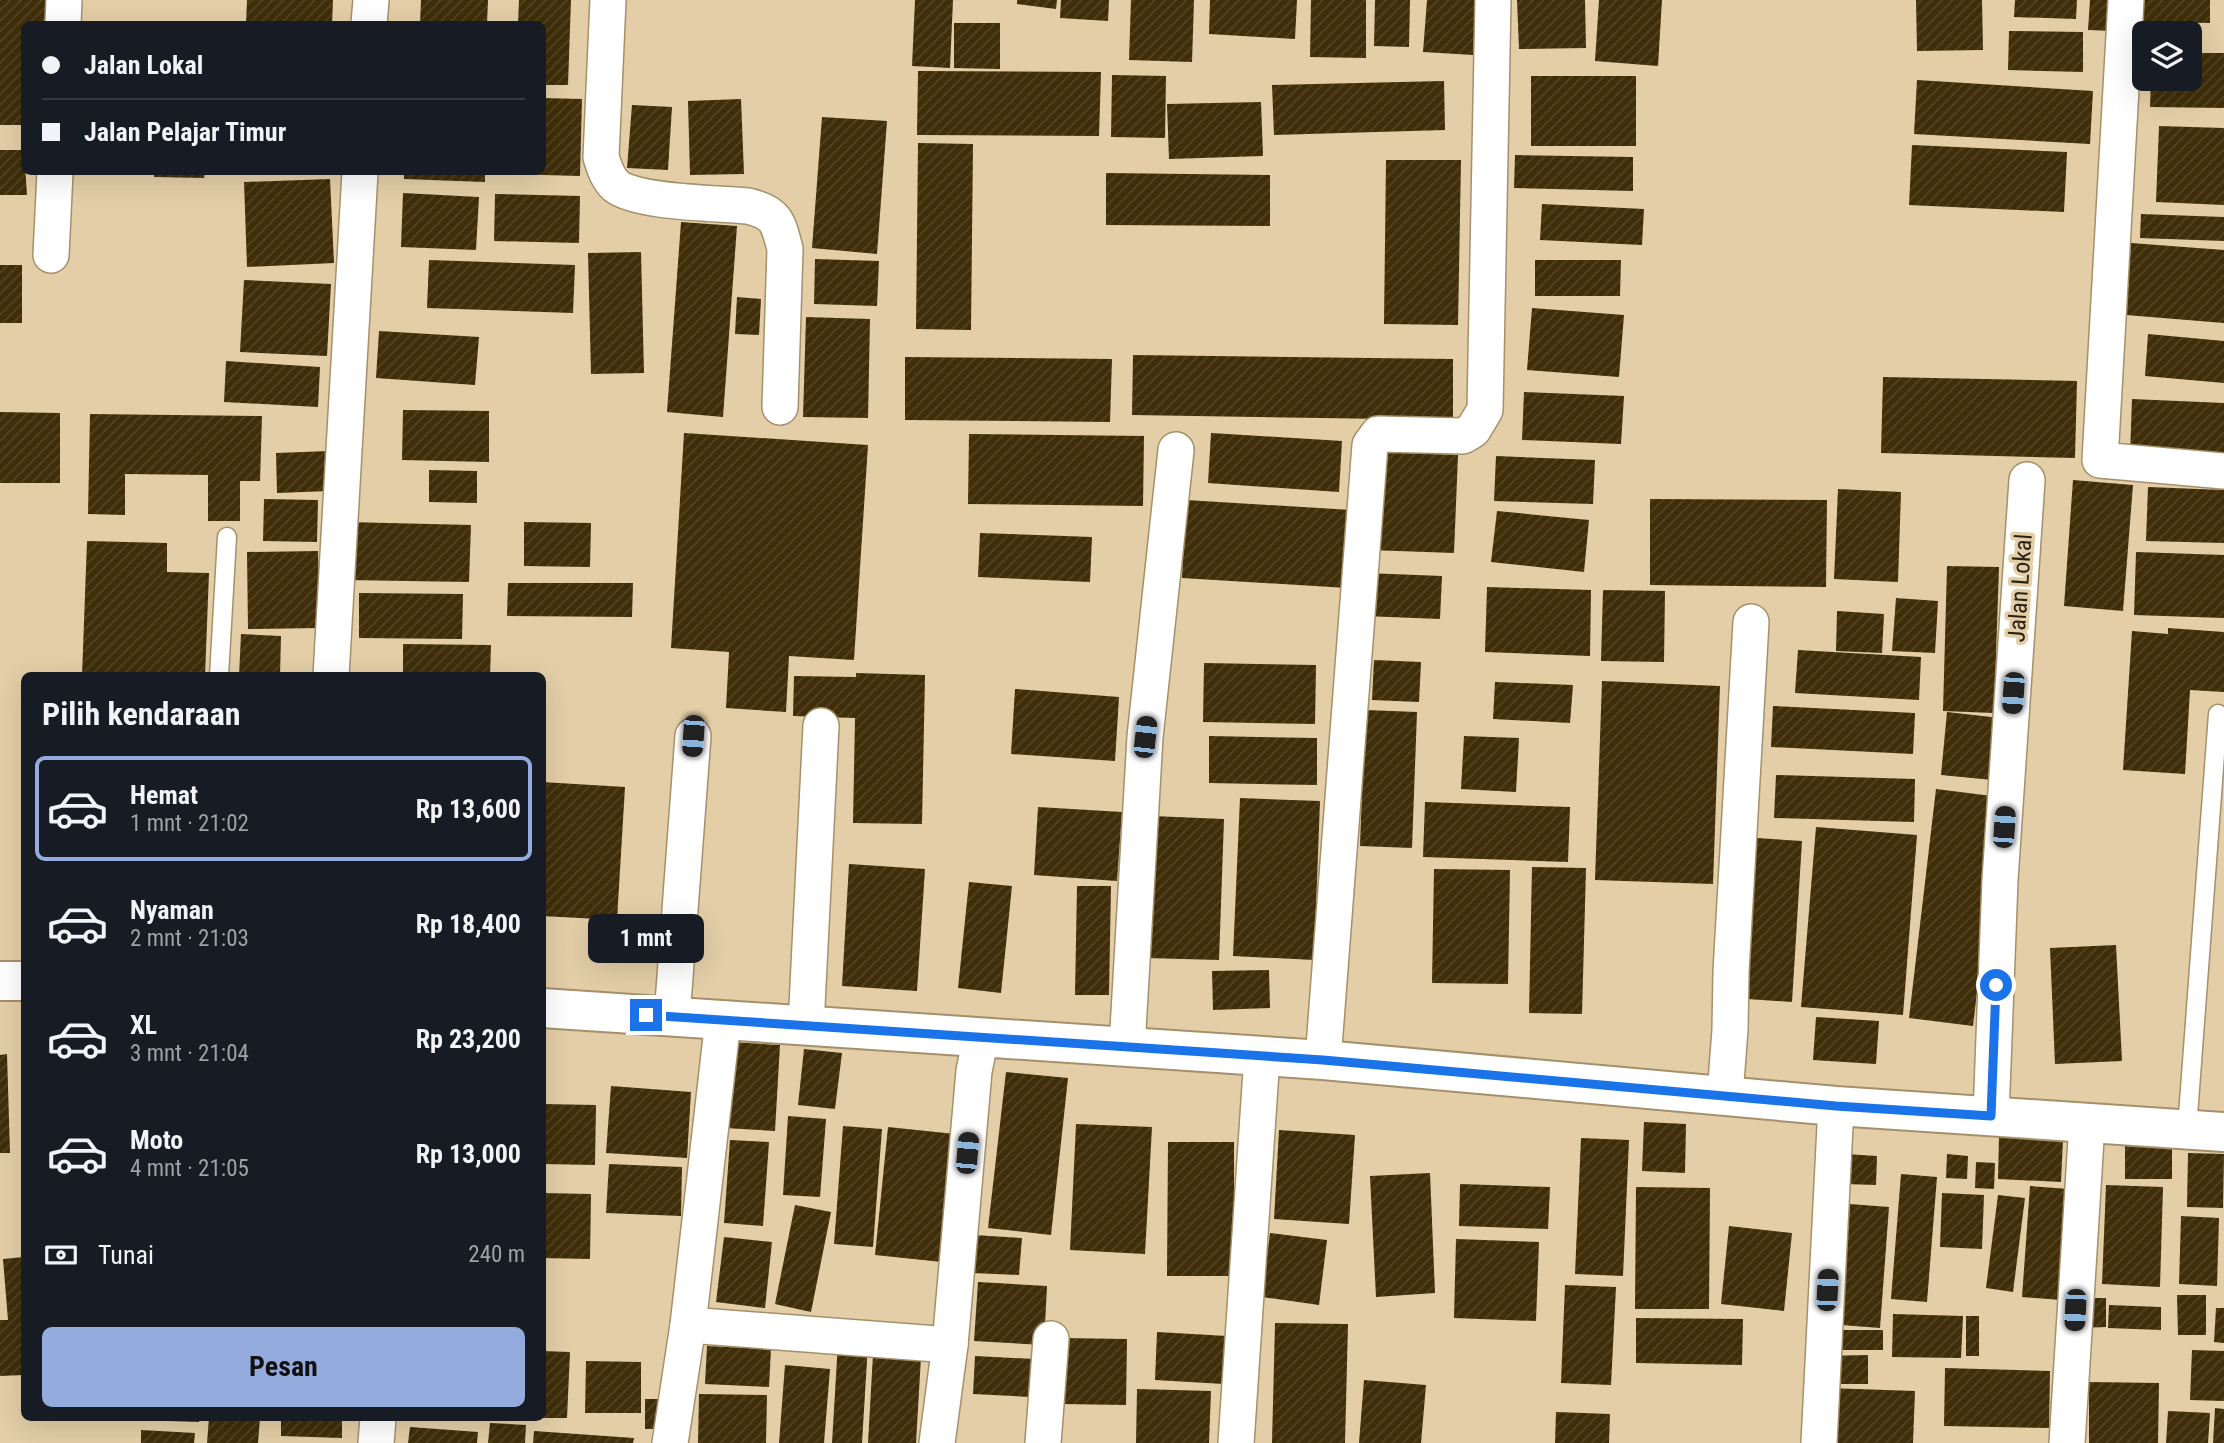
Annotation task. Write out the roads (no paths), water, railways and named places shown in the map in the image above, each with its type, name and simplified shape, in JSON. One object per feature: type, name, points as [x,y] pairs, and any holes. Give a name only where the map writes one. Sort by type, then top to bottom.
[{"type":"street","points":[[63,21],[64,0]]},
{"type":"street","points":[[369,21],[371,0]]},
{"type":"street","points":[[608,0],[601,157],[614,184],[642,196],[748,206],[764,210],[775,217],[785,249],[780,407]]},
{"type":"street","points":[[1323,1060],[1370,444],[1378,434],[1463,436],[1473,430],[1485,411],[1493,0]]},
{"type":"street","points":[[2126,0],[2100,460],[2224,471]]},
{"type":"street","points":[[51,255],[55,175]]},
{"type":"street","points":[[331,672],[360,175]]},
{"type":"street","points":[[1127,1047],[1145,737],[1176,450]]},
{"type":"street","name":"Jalan Lokal","points":[[1991,1116],[2000,880],[2027,480]]},
{"type":"street","points":[[1725,1095],[1751,622]]},
{"type":"street","points":[[806,1026],[821,726]]},
{"type":"street","points":[[672,1017],[693,736]]},
{"type":"street","points":[[0,981],[21,981]]},
{"type":"street","points":[[546,1008],[1323,1060],[1836,1106],[2206,1130]]},
{"type":"street","points":[[670,1443],[688,1325],[723,1020]]},
{"type":"street","points":[[937,1443],[950,1345],[975,1070],[981,1037]]},
{"type":"street","points":[[1236,1443],[1262,1056]]},
{"type":"street","points":[[1819,1443],[1836,1106]]},
{"type":"street","points":[[2067,1443],[2087,1122]]},
{"type":"street","points":[[688,1325],[950,1345]]},
{"type":"street","points":[[1043,1443],[1051,1339]]},
{"type":"street","points":[[376,1443],[378,1421]]},
{"type":"lane","points":[[219,672],[227,537]]},
{"type":"lane","points":[[2206,1130],[2218,714]]}]
